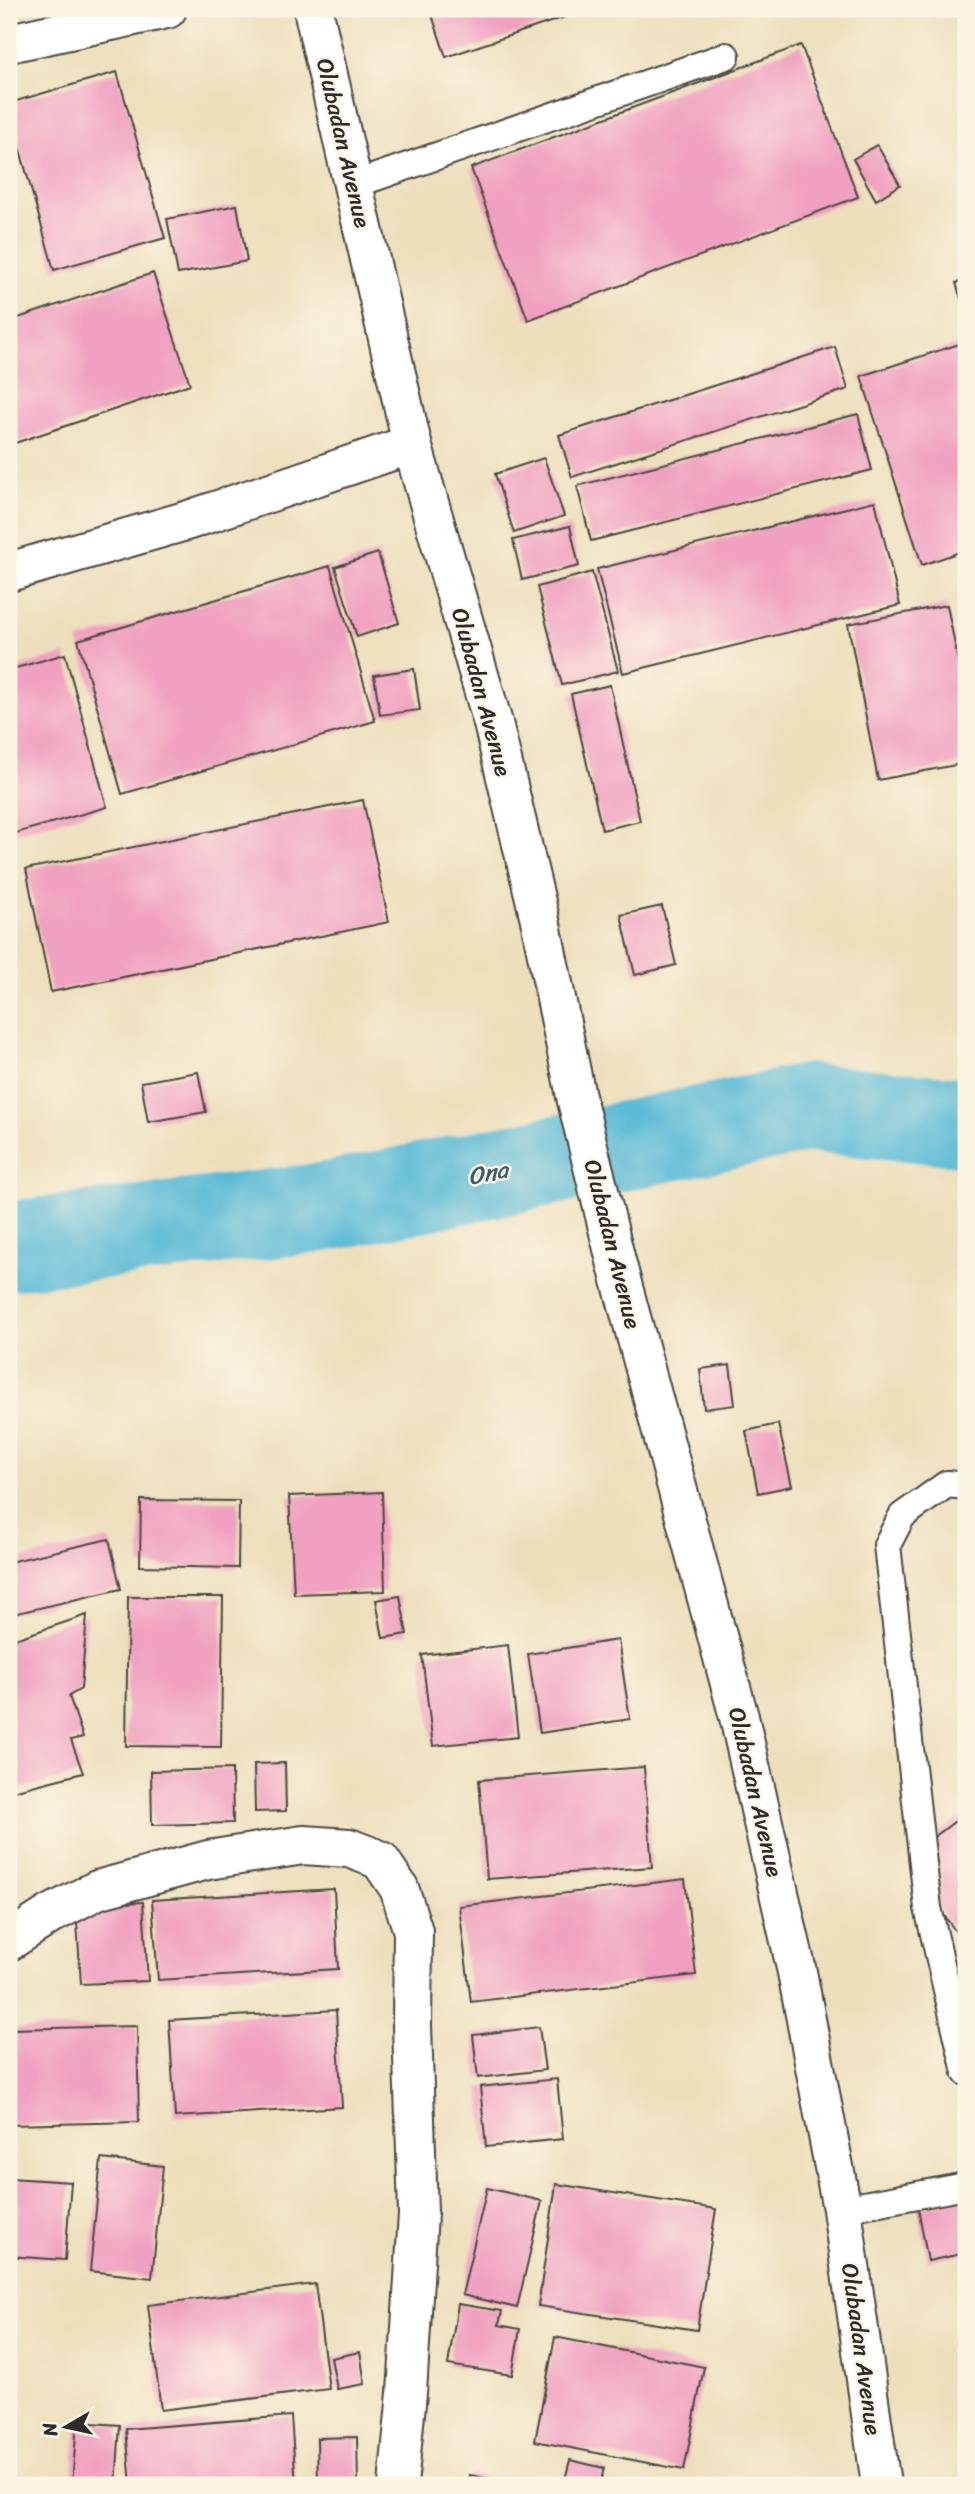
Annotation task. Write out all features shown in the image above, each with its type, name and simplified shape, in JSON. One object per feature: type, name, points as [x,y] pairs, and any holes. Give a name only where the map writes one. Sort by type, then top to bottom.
[{"type":"street","points":[[9,43],[167,9]]},
{"type":"street","name":"Olubadan Avenue","points":[[313,9],[412,443],[493,723],[539,915],[577,1101],[617,1265],[739,1717],[797,1972],[842,2209],[881,2485]]},
{"type":"street","points":[[9,572],[189,520],[412,443]]},
{"type":"street","points":[[9,1941],[51,1914],[97,1890],[208,1860],[303,1844],[349,1848],[380,1860],[399,1888],[413,1931],[412,2025],[418,2214],[407,2393],[398,2485]]},
{"type":"lane","points":[[353,185],[726,56]]},
{"type":"lane","points":[[966,1486],[947,1484],[902,1516],[887,1545],[928,1908],[966,2072]]},
{"type":"lane","points":[[842,2209],[966,2186]]},
{"type":"building","points":[[430,9],[589,9],[446,57]]},
{"type":"building","points":[[801,45],[858,197],[528,320],[471,168]]},
{"type":"building","points":[[117,72],[165,238],[54,270],[9,103]]},
{"type":"building","points":[[877,145],[900,185],[876,200],[853,159]]},
{"type":"building","points":[[237,205],[247,261],[178,274],[167,219]]},
{"type":"building","points":[[153,273],[190,384],[9,445],[9,321]]},
{"type":"building","points":[[966,280],[966,315],[956,283]]},
{"type":"building","points":[[959,344],[966,368],[966,550],[922,565],[861,376]]},
{"type":"building","points":[[835,347],[848,389],[572,477],[559,435]]},
{"type":"building","points":[[858,414],[872,470],[591,541],[577,486]]},
{"type":"building","points":[[544,458],[564,516],[514,533],[495,474]]},
{"type":"building","points":[[875,501],[900,605],[623,673],[597,569]]},
{"type":"building","points":[[570,526],[579,566],[522,580],[513,540]]},
{"type":"building","points":[[378,553],[399,623],[357,637],[335,567]]},
{"type":"building","points":[[330,566],[375,721],[122,794],[78,640]]},
{"type":"building","points":[[592,572],[618,671],[562,685],[537,587]]},
{"type":"building","points":[[947,605],[966,701],[966,763],[878,780],[848,624]]},
{"type":"building","points":[[65,654],[107,807],[9,835],[9,670]]},
{"type":"building","points":[[414,669],[420,710],[380,715],[374,675]]},
{"type":"building","points":[[610,685],[640,821],[602,830],[571,694]]},
{"type":"building","points":[[363,800],[389,922],[51,992],[26,869]]},
{"type":"building","points":[[662,906],[676,965],[635,975],[621,915]]},
{"type":"building","points":[[198,1072],[206,1112],[148,1122],[141,1082]]},
{"type":"building","points":[[730,1365],[735,1405],[704,1409],[700,1369]]},
{"type":"building","points":[[778,1424],[792,1486],[758,1493],[746,1431]]},
{"type":"building","points":[[382,1492],[385,1591],[294,1594],[289,1496]]},
{"type":"building","points":[[141,1500],[239,1501],[238,1568],[140,1566]]},
{"type":"building","points":[[109,1539],[121,1589],[9,1615],[9,1562]]},
{"type":"building","points":[[400,1596],[407,1634],[383,1638],[376,1600]]},
{"type":"building","points":[[128,1597],[223,1597],[221,1747],[126,1746]]},
{"type":"building","points":[[87,1615],[81,1689],[69,1696],[83,1737],[71,1740],[83,1773],[9,1792],[9,1641]]},
{"type":"building","points":[[618,1640],[630,1719],[540,1733],[528,1654]]},
{"type":"building","points":[[508,1645],[518,1737],[433,1746],[422,1655]]},
{"type":"building","points":[[285,1763],[286,1811],[255,1812],[254,1764]]},
{"type":"building","points":[[644,1767],[652,1867],[487,1879],[479,1780]]},
{"type":"building","points":[[232,1769],[233,1823],[152,1825],[151,1771]]},
{"type":"building","points":[[966,1813],[966,1946],[936,1904],[930,1840]]},
{"type":"building","points":[[685,1879],[696,1975],[471,2002],[459,1906]]},
{"type":"building","points":[[334,1889],[338,1969],[158,1980],[152,1900]]},
{"type":"building","points":[[143,1902],[148,1981],[81,1984],[76,1906]]},
{"type":"building","points":[[336,2010],[342,2107],[175,2117],[169,2020]]},
{"type":"building","points":[[137,2026],[139,2122],[9,2125],[9,2029]]},
{"type":"building","points":[[539,2027],[545,2070],[478,2078],[473,2035]]},
{"type":"building","points":[[557,2079],[563,2139],[486,2147],[480,2087]]},
{"type":"building","points":[[101,2159],[163,2166],[152,2278],[90,2271]]},
{"type":"building","points":[[9,2178],[71,2182],[65,2260],[9,2256]]},
{"type":"building","points":[[556,2184],[716,2209],[697,2330],[538,2306]]},
{"type":"building","points":[[487,2188],[542,2201],[517,2308],[462,2295]]},
{"type":"building","points":[[966,2198],[966,2253],[928,2261],[918,2208]]},
{"type":"building","points":[[315,2284],[329,2389],[161,2410],[148,2305]]},
{"type":"building","points":[[458,2304],[502,2311],[499,2325],[520,2329],[512,2375],[448,2365]]},
{"type":"building","points":[[555,2337],[704,2367],[684,2470],[535,2441]]},
{"type":"building","points":[[966,2340],[966,2381],[962,2381],[957,2341]]},
{"type":"building","points":[[360,2352],[365,2384],[337,2389],[331,2358]]},
{"type":"building","points":[[291,2416],[296,2485],[131,2485],[126,2429]]},
{"type":"building","points":[[77,2422],[120,2425],[116,2485],[72,2485]]},
{"type":"building","points":[[357,2437],[358,2485],[318,2485],[317,2438]]},
{"type":"building","points":[[570,2460],[604,2468],[600,2485],[564,2483]]},
{"type":"building","points":[[470,2475],[517,2484],[517,2485],[468,2485]]},
{"type":"waterway","name":"Ona","points":[[9,1246],[325,1207],[809,1108],[966,1122]]}]
